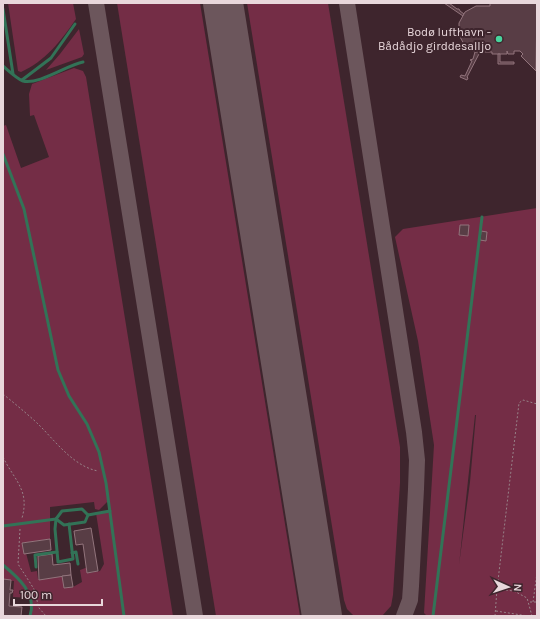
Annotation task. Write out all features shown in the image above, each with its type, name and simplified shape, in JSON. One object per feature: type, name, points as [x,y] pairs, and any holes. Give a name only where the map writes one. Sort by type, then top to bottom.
[{"type":"lane","points":[[3,9],[13,74]]},
{"type":"lane","points":[[22,80],[51,58],[75,24]]},
{"type":"lane","points":[[3,66],[22,80],[31,80],[83,62]]},
{"type":"lane","points":[[3,154],[24,209],[58,370],[69,396],[87,424],[93,437],[104,471],[124,616]]},
{"type":"lane","points":[[433,616],[482,216]]},
{"type":"lane","points":[[69,524],[73,559],[58,562],[55,529],[56,519],[62,511],[82,509],[88,514],[110,512]]},
{"type":"lane","points":[[3,526],[56,519],[64,525],[85,522],[88,514]]},
{"type":"lane","points":[[36,567],[35,555],[57,552]]},
{"type":"lane","points":[[72,553],[76,552],[78,564]]},
{"type":"lane","points":[[3,565],[20,581],[31,597],[32,609],[30,616]]},
{"type":"path","points":[[3,394],[79,462],[96,470],[104,471]]},
{"type":"path","points":[[495,616],[519,403],[523,400],[537,404]]},
{"type":"path","points":[[3,457],[24,491],[24,510],[21,524],[18,564],[34,589],[39,608],[46,616]]},
{"type":"path","points":[[534,602],[537,573]]},
{"type":"path","points":[[497,589],[521,594],[529,602],[532,616]]},
{"type":"path","points":[[529,602],[537,602]]},
{"type":"path","points":[[496,611],[528,616]]},
{"type":"shaded area","points":[[8,3],[73,3],[76,19],[64,35],[52,50],[38,62],[21,72],[18,71]]},
{"type":"shaded area","points":[[117,3],[200,3],[300,616],[216,616]]},
{"type":"shaded area","points":[[247,3],[328,3],[400,447],[400,483],[393,595],[391,606],[382,616],[354,616],[347,609],[344,600]]},
{"type":"shaded area","points":[[79,29],[84,54],[82,57],[46,70],[60,54]]},
{"type":"shaded area","points":[[74,68],[83,71],[86,77],[173,616],[30,616],[31,598],[13,597],[14,581],[3,580],[3,126],[6,125],[21,168],[49,157],[34,115],[30,116],[29,94],[32,84]],"holes":[[[108,501],[110,511],[96,513],[104,564],[100,571],[89,573],[88,567],[80,570],[82,582],[73,587],[64,588],[62,576],[38,579],[37,571],[31,572],[22,543],[50,539],[50,507],[94,502],[95,509],[99,510]]]},
{"type":"shaded area","points":[[537,208],[537,616],[427,616],[424,613],[434,445],[418,341],[395,237],[403,229]],"holes":[[[476,415],[470,482],[459,565]]]},
{"type":"building","points":[[444,3],[449,3],[459,9],[464,14],[463,16]]},
{"type":"building","name":"Bodø lufthavn - Bådådjo girddesalljo","points":[[490,3],[537,3],[536,71],[521,56],[523,54],[520,51],[514,51],[514,54],[508,54],[507,51],[507,54],[492,54],[492,52],[475,52],[465,46],[459,35],[459,23],[465,12],[476,6],[490,6]]},
{"type":"building","points":[[475,52],[480,52],[467,77],[467,80],[460,77],[461,75],[465,76],[472,61],[470,60],[473,59]]},
{"type":"building","points":[[498,54],[500,54],[500,62],[514,62],[514,64],[498,64]]},
{"type":"building","points":[[460,225],[469,225],[468,236],[459,235]]},
{"type":"building","points":[[481,231],[487,232],[486,241],[480,240]]},
{"type":"building","points":[[91,528],[98,571],[87,573],[83,544],[76,545],[74,531]]},
{"type":"building","points":[[50,539],[51,550],[24,554],[22,543]]},
{"type":"building","points":[[52,554],[53,565],[70,563],[71,575],[39,580],[38,556]]},
{"type":"building","points":[[71,575],[73,587],[64,588],[62,576]]},
{"type":"building","points":[[3,579],[11,580],[10,590],[13,590],[12,593],[10,593],[9,606],[22,607],[21,616],[3,616]]},
{"type":"taxiway","points":[[96,3],[195,616]]},
{"type":"taxiway","points":[[347,3],[414,432],[417,460],[410,600],[404,616]]},
{"type":"taxiway","points":[[320,601],[327,616]]},
{"type":"runway","points":[[223,3],[322,616]]},
{"type":"place","name":"Bodø lufthavn - Bådådjo girddesalljo","points":[[499,39]]}]
